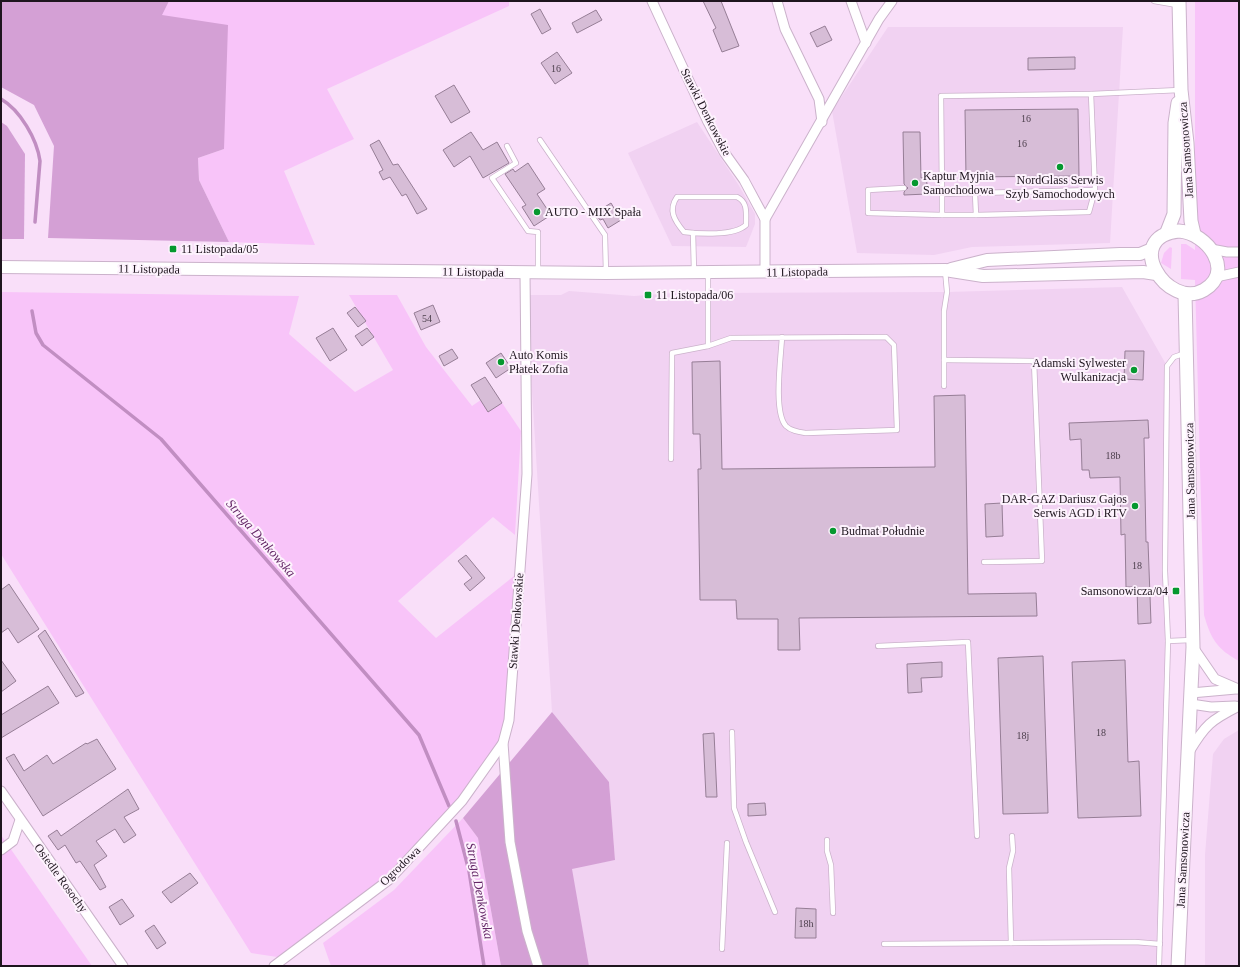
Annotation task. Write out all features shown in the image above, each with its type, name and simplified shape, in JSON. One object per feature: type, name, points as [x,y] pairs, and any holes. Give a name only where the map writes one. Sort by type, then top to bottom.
[{"type":"main road","name":"Jana Samsonowicza","points":[[1179,3],[1181,90],[1187,143],[1191,221],[1194,234]]},
{"type":"main road","name":"Jana Samsonowicza","points":[[1168,232],[1174,214],[1175,123],[1181,90]]},
{"type":"main road","points":[[1179,231],[1194,234],[1211,249],[1216,261],[1216,277],[1210,286],[1200,292],[1186,294],[1173,289],[1156,274],[1152,260],[1152,249],[1155,243],[1168,232],[1179,231]]},
{"type":"main road","name":"Jana Samsonowicza","points":[[1178,966],[1193,644],[1186,294]]},
{"type":"street","name":"Stawki Denkowskie","points":[[652,1],[708,122],[724,152],[744,180],[765,219],[765,272]]},
{"type":"street","points":[[777,1],[785,28],[819,99],[822,122]]},
{"type":"street","points":[[852,1],[866,42]]},
{"type":"street","points":[[765,219],[822,122],[866,42],[892,1]]},
{"type":"street","name":"11 Listopada","points":[[945,270],[987,260],[1140,254],[1152,249]]},
{"type":"street","points":[[1211,249],[1227,252],[1239,252]]},
{"type":"street","name":"11 Listopada","points":[[1,267],[525,273],[708,273],[945,270],[984,276],[1143,272],[1156,274]]},
{"type":"street","points":[[1216,277],[1239,272]]},
{"type":"street","name":"Stawki Denkowskie","points":[[525,273],[527,474],[509,720],[503,743],[510,842],[528,931],[538,966]]},
{"type":"street","points":[[1193,644],[1215,679],[1238,689]]},
{"type":"street","points":[[1191,698],[1238,689]]},
{"type":"street","name":"Jana Samsonowicza","points":[[1191,698],[1211,707],[1239,706]]},
{"type":"street","name":"Jana Samsonowicza","points":[[1189,754],[1200,733],[1212,720],[1239,706]]},
{"type":"street","name":"Ogrodowa","points":[[274,966],[390,879],[462,801],[503,743]]},
{"type":"street","points":[[1,791],[20,820],[13,841],[1,850]]},
{"type":"street","name":"Osiedle Rosochy","points":[[20,820],[123,966]]},
{"type":"lane","points":[[1154,1],[1179,3]]},
{"type":"lane","points":[[942,215],[940,96],[1091,94],[1181,90]]},
{"type":"lane","points":[[904,188],[868,190],[868,213],[976,215],[1089,212],[1094,190],[1091,94]]},
{"type":"lane","points":[[540,140],[605,235],[606,273]]},
{"type":"lane","points":[[507,146],[516,163],[492,178],[528,231],[538,232],[538,273]]},
{"type":"lane","points":[[927,188],[942,194],[1094,190]]},
{"type":"lane","points":[[975,192],[976,215]]},
{"type":"lane","points":[[676,197],[737,197],[746,205],[746,225],[741,229],[731,232],[693,233],[684,232],[672,214],[672,204],[676,197]]},
{"type":"lane","points":[[693,233],[694,273]]},
{"type":"lane","points":[[944,386],[944,311],[947,292],[945,270]]},
{"type":"lane","points":[[708,273],[708,346]]},
{"type":"lane","points":[[671,459],[672,353],[708,346],[731,338],[782,337],[886,337],[894,345],[897,430],[806,433],[794,431],[786,426],[779,408],[782,337]]},
{"type":"lane","points":[[1159,966],[1168,641],[1165,571],[1167,366],[1174,356],[1187,353]]},
{"type":"lane","points":[[944,360],[1034,361],[1042,561],[984,562]]},
{"type":"lane","points":[[1168,641],[1193,644]]},
{"type":"lane","points":[[878,646],[968,642],[977,836]]},
{"type":"lane","points":[[732,732],[734,808],[746,842],[775,912]]},
{"type":"lane","points":[[1011,943],[1009,868],[1012,851],[1012,836]]},
{"type":"lane","points":[[826,840],[827,851],[832,865],[833,914]]},
{"type":"lane","points":[[722,949],[727,843]]},
{"type":"lane","points":[[884,944],[1136,942],[1160,944]]},
{"type":"shaded area","points":[[1,1],[169,1],[162,15],[228,25],[224,149],[198,158],[199,180],[229,242],[48,238],[54,146],[34,105],[1,87]]},
{"type":"shaded area","points":[[169,1],[509,1],[509,6],[327,89],[354,139],[284,171],[315,245],[229,242],[199,180],[198,158],[224,149],[161,15]]},
{"type":"shaded area","points":[[1195,1],[1239,1],[1239,661],[1231,657],[1220,648],[1209,631],[1204,615],[1195,280],[1181,279],[1181,244],[1186,244],[1195,250]]},
{"type":"shaded area","points":[[888,27],[1123,27],[1110,243],[972,247],[934,255],[857,253],[832,111]]},
{"type":"shaded area","points":[[1,122],[7,126],[25,154],[24,239],[1,239]]},
{"type":"shaded area","points":[[697,122],[738,184],[755,214],[755,224],[746,247],[672,246],[628,153]]},
{"type":"shaded area","points":[[1170,247],[1172,248],[1171,269],[1161,263],[1164,253]]},
{"type":"shaded area","points":[[1122,287],[1167,366],[1165,571],[1168,641],[1159,966],[589,966],[571,868],[615,860],[609,782],[552,712],[526,295],[561,295],[569,291],[634,296],[674,293],[683,296],[695,293],[947,292]]},
{"type":"shaded area","points":[[1,292],[299,296],[289,334],[355,392],[393,370],[349,295],[397,295],[426,347],[472,406],[494,391],[521,431],[515,535],[493,517],[398,601],[436,638],[519,572],[503,743],[462,801],[390,879],[284,958],[251,953],[1,554]]},
{"type":"shaded area","points":[[552,712],[609,782],[615,860],[572,869],[589,966],[501,966],[478,838],[463,818]]},
{"type":"shaded area","points":[[1239,730],[1239,966],[1205,966],[1205,855],[1213,754],[1224,739]]},
{"type":"shaded area","points":[[463,818],[478,838],[501,966],[331,966],[323,943],[394,890]]},
{"type":"shaded area","points":[[1,835],[92,966],[1,966]]},
{"type":"building","points":[[703,1],[721,1],[739,46],[722,52],[713,30],[716,28]]},
{"type":"building","points":[[540,9],[551,29],[542,34],[531,14]]},
{"type":"building","points":[[596,10],[602,20],[577,33],[572,23]]},
{"type":"building","points":[[825,26],[832,40],[817,47],[810,33]]},
{"type":"building","points":[[557,52],[572,73],[555,84],[541,63]]},
{"type":"building","points":[[1075,57],[1075,69],[1028,70],[1028,58]]},
{"type":"building","points":[[454,85],[470,112],[451,123],[435,96]]},
{"type":"building","points":[[1078,109],[1079,176],[966,177],[965,110]]},
{"type":"building","points":[[471,132],[483,150],[497,142],[509,163],[483,178],[470,156],[454,167],[443,150]]},
{"type":"building","points":[[903,132],[920,132],[921,178],[926,177],[927,184],[923,188],[927,194],[904,195],[904,192],[908,188],[904,184]]},
{"type":"building","points":[[379,140],[393,165],[398,164],[427,209],[417,214],[406,194],[402,196],[390,177],[383,180],[379,172],[383,170],[370,145]]},
{"type":"building","points":[[528,163],[545,189],[537,194],[551,215],[534,226],[522,207],[526,205],[505,174],[513,169],[515,172]]},
{"type":"building","points":[[611,203],[621,220],[608,228],[603,219],[600,220],[595,213]]},
{"type":"building","points":[[433,305],[440,322],[421,330],[414,313]]},
{"type":"building","points":[[355,307],[366,321],[358,327],[347,313]]},
{"type":"building","points":[[333,328],[347,350],[330,361],[316,338]]},
{"type":"building","points":[[367,328],[374,337],[362,346],[355,336]]},
{"type":"building","points":[[452,349],[458,358],[444,366],[439,356]]},
{"type":"building","points":[[1125,351],[1144,351],[1143,380],[1124,379]]},
{"type":"building","points":[[501,353],[511,368],[496,378],[486,363]]},
{"type":"building","name":"Budmat Południe","points":[[720,361],[722,469],[935,467],[934,396],[965,395],[968,594],[1036,593],[1037,616],[799,618],[800,650],[778,650],[778,619],[737,619],[736,600],[700,600],[698,469],[701,469],[700,434],[693,434],[692,362]]},
{"type":"building","points":[[485,377],[502,403],[488,412],[471,385]]},
{"type":"building","points":[[1148,420],[1149,438],[1144,438],[1146,542],[1148,542],[1151,623],[1138,624],[1137,587],[1126,587],[1125,534],[1121,535],[1120,477],[1090,478],[1089,470],[1082,470],[1081,439],[1070,440],[1069,423]]},
{"type":"building","points":[[1002,503],[1003,536],[986,537],[985,504]]},
{"type":"building","points":[[466,555],[485,578],[470,591],[464,584],[472,578],[458,561]]},
{"type":"building","points":[[9,584],[39,629],[18,643],[8,628],[1,633],[1,590]]},
{"type":"building","points":[[45,630],[84,693],[76,697],[38,636]]},
{"type":"building","points":[[1043,656],[1048,813],[1003,814],[998,658]]},
{"type":"building","points":[[1,660],[16,681],[1,692]]},
{"type":"building","points":[[1125,660],[1128,762],[1139,761],[1141,816],[1078,818],[1072,662]]},
{"type":"building","points":[[942,662],[942,677],[921,678],[922,692],[908,693],[907,664]]},
{"type":"building","points":[[48,686],[59,703],[1,738],[1,715]]},
{"type":"building","points":[[714,733],[717,797],[706,797],[703,734]]},
{"type":"building","points":[[97,739],[116,769],[43,816],[6,758],[14,754],[24,771],[47,755],[53,764],[86,743],[87,744]]},
{"type":"building","points":[[128,789],[139,809],[124,817],[136,835],[124,843],[115,829],[96,841],[107,856],[94,865],[106,887],[100,890],[80,861],[76,863],[65,845],[58,850],[48,836],[57,830],[61,836]]},
{"type":"building","points":[[765,803],[766,815],[748,816],[748,804]]},
{"type":"building","points":[[190,873],[198,883],[171,903],[162,892]]},
{"type":"building","points":[[122,899],[134,916],[120,925],[109,907]]},
{"type":"building","points":[[796,908],[816,909],[816,938],[795,938]]},
{"type":"building","points":[[154,925],[166,943],[157,949],[145,931]]},
{"type":"waterway","name":"Struga Denkowska","points":[[1,99],[15,110],[21,118],[31,135],[38,152],[40,161],[35,222]]},
{"type":"waterway","name":"Struga Denkowska","points":[[32,311],[36,333],[43,345],[161,439],[419,735],[449,806]]},
{"type":"waterway","name":"Struga Denkowska","points":[[456,821],[469,871],[484,966]]},
{"type":"place","name":"NordGlass Serwis Szyb Samochodowych","points":[[1060,167]]},
{"type":"place","name":"Kaptur Myjnia Samochodowa","points":[[915,183]]},
{"type":"place","name":"AUTO - MIX Spała","points":[[537,212]]},
{"type":"place","name":"11 Listopada/05","points":[[173,249]]},
{"type":"place","name":"11 Listopada/06","points":[[648,295]]},
{"type":"place","name":"Auto Komis Płatek Zofia","points":[[501,362]]},
{"type":"place","name":"Adamski Sylwester Wulkanizacja","points":[[1134,370]]},
{"type":"place","name":"DAR-GAZ Dariusz Gajos Serwis AGD i RTV","points":[[1135,506]]},
{"type":"place","name":"Budmat Południe","points":[[833,531]]},
{"type":"place","name":"Samsonowicza/04","points":[[1176,591]]}]
